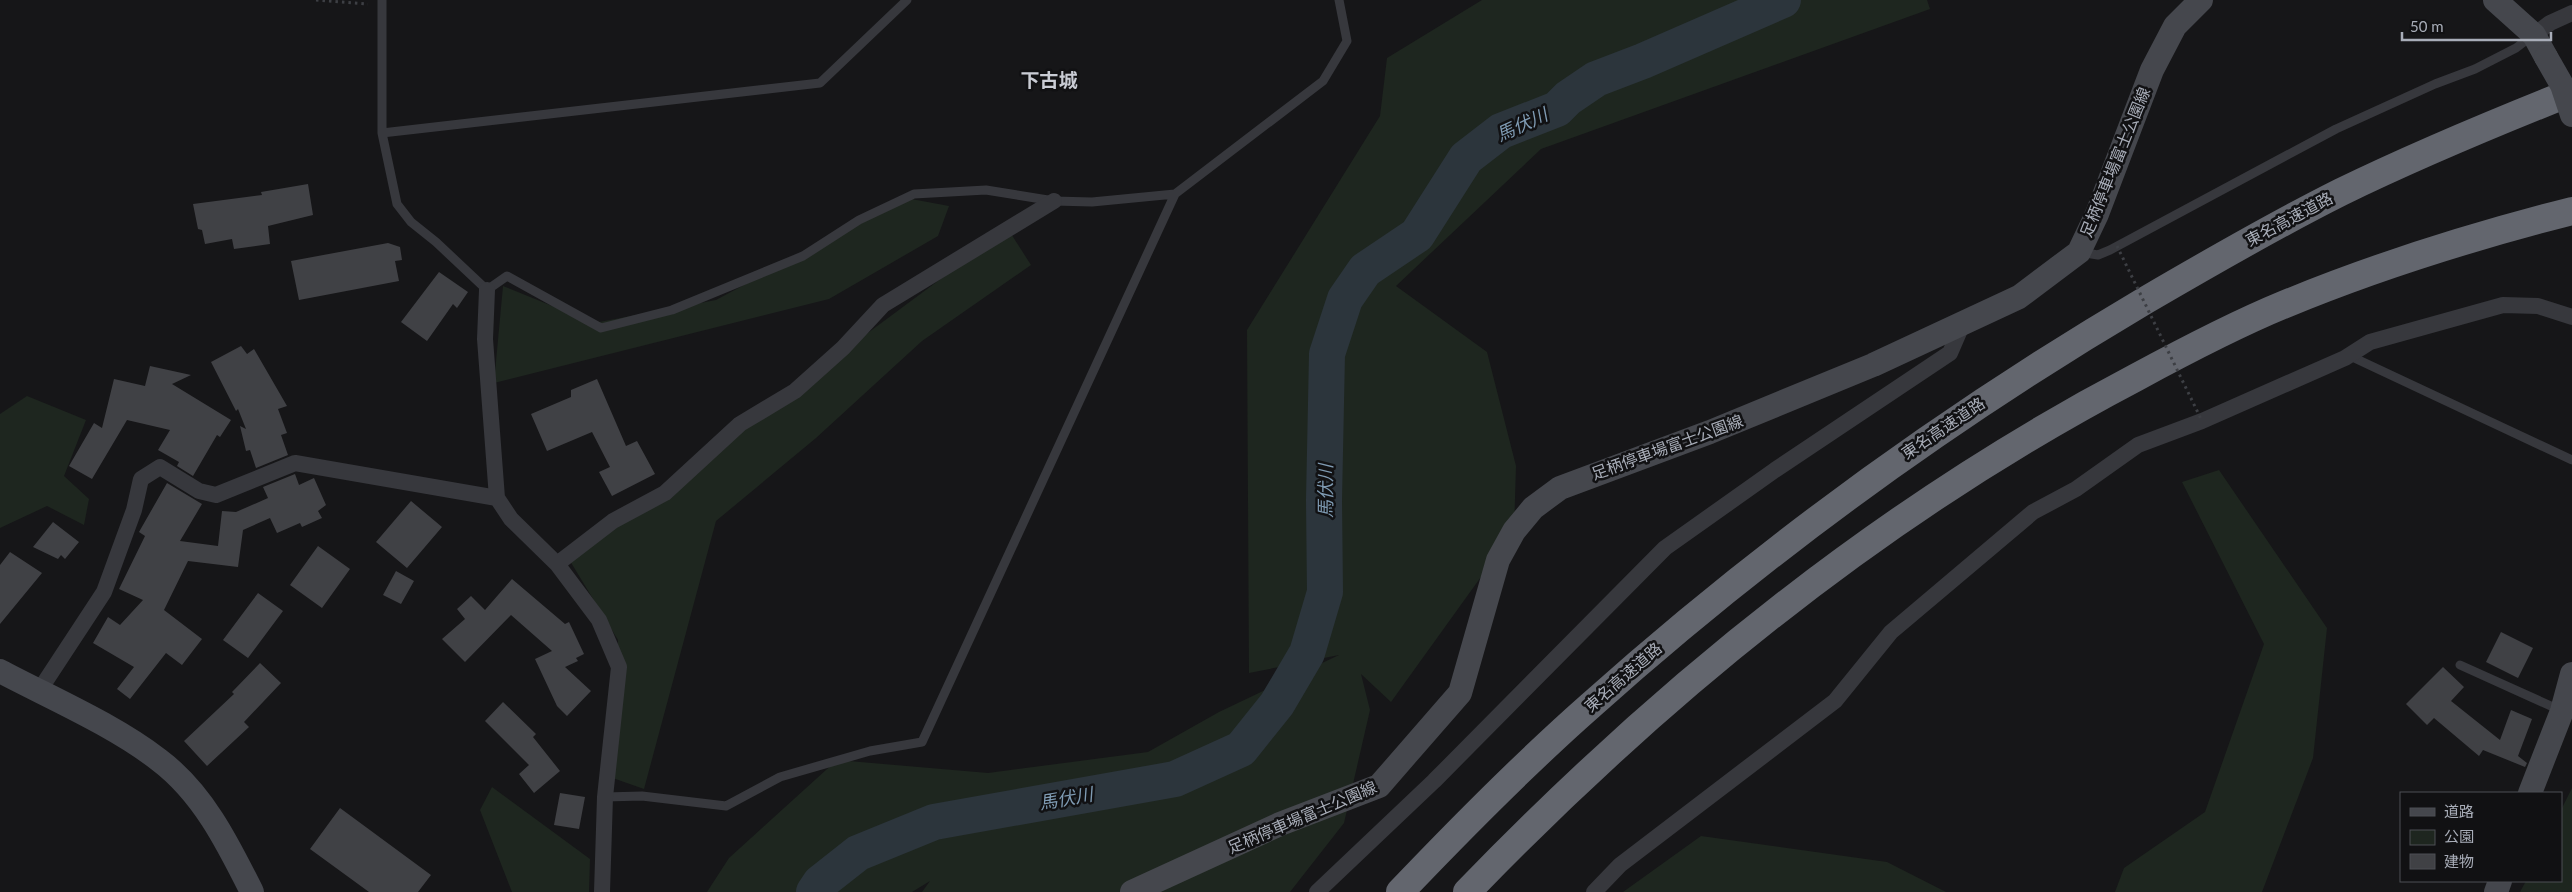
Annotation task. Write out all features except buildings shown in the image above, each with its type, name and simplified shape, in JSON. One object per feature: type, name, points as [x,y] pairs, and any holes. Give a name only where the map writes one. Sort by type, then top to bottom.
[{"type":"highway","name":"東名高速道路","points":[[1400,892],[1487,802],[1588,707],[1685,623],[1806,526],[1912,448],[2038,365],[2264,232],[2342,192],[2437,147],[2572,92]]},
{"type":"highway","points":[[1467,892],[1521,836],[1612,749],[1699,675],[1852,556],[1931,499],[2014,446],[2142,374],[2203,342],[2280,306],[2422,254],[2572,211]]},
{"type":"main road","name":"足柄停車場富士公園線","points":[[1132,892],[1280,824],[1379,786],[1460,693],[1498,560],[1514,531],[1533,508],[1560,488],[1791,399],[1963,323],[2019,297],[2079,252],[2097,214],[2152,70],[2174,26],[2202,0]]},
{"type":"main road","points":[[2495,0],[2534,35],[2562,85],[2572,115]]},
{"type":"main road","points":[[0,671],[119,734],[160,760],[191,792],[224,835],[252,892]]},
{"type":"main road","points":[[2530,792],[2562,711],[2572,674]]},
{"type":"street","points":[[2534,35],[2550,23],[2572,13]]},
{"type":"street","points":[[557,564],[613,521],[665,493],[740,424],[795,391],[843,348],[883,305],[1054,201]]},
{"type":"street","points":[[487,290],[485,339],[497,498],[511,519],[557,564],[599,620],[619,667],[605,797],[602,892]]},
{"type":"street","points":[[1594,892],[1620,865],[1835,701],[1892,632],[2033,512],[2076,489],[2138,445],[2202,421],[2348,356],[2370,342],[2503,305],[2538,306],[2572,317]]},
{"type":"street","points":[[1317,892],[1434,781],[1665,548],[1775,470],[1950,353],[1963,323]]},
{"type":"street","points":[[39,692],[104,592],[134,510],[141,479],[160,467],[198,491],[216,495],[295,463],[497,498]]},
{"type":"lane","points":[[382,133],[820,83],[907,0]]},
{"type":"lane","points":[[605,797],[642,796],[726,806],[780,777],[870,752],[922,742],[1175,194],[1324,81],[1347,41],[1338,0]]},
{"type":"lane","points":[[382,2],[382,133],[397,204],[410,222],[436,242],[487,290],[507,276],[601,328],[672,310],[803,256],[859,220],[914,194],[986,190],[1054,201],[1092,202],[1175,194]]},
{"type":"lane","points":[[2079,252],[2098,255],[2336,129],[2435,84],[2475,69],[2516,48],[2534,35]]},
{"type":"lane","points":[[2348,356],[2572,460]]},
{"type":"lane","points":[[2460,665],[2562,711]]},
{"type":"path","points":[[316,0],[382,2]]},
{"type":"path","points":[[2116,246],[2202,421]]},
{"type":"green space","points":[[1482,0],[1927,0],[1930,9],[1541,149],[1396,286],[1487,352],[1516,466],[1514,531],[1391,702],[1361,674],[1370,710],[1344,823],[1290,892],[922,892],[930,881],[912,892],[707,892],[729,858],[837,760],[988,773],[1148,752],[1219,712],[1339,655],[1249,673],[1247,330],[1380,116],[1387,58]]},
{"type":"green space","points":[[906,198],[949,206],[938,236],[829,299],[494,383],[503,286],[594,323],[716,300]]},
{"type":"green space","points":[[1008,229],[1031,265],[922,341],[816,438],[716,521],[644,789],[607,776],[618,640],[567,556]]},
{"type":"green space","points":[[27,396],[86,420],[64,476],[89,499],[84,525],[47,506],[0,528],[0,414]]},
{"type":"green space","points":[[2219,470],[2327,628],[2313,758],[2262,892],[2115,892],[2124,868],[2205,812],[2264,644],[2182,482]]},
{"type":"green space","points":[[492,787],[590,859],[589,892],[512,892],[480,810]]},
{"type":"green space","points":[[2572,788],[2572,892],[2520,892],[2525,882],[2562,882],[2562,808]]},
{"type":"green space","points":[[1701,836],[1887,862],[1946,892],[1623,892]]},
{"type":"waterway","name":"馬伏川","points":[[814,892],[820,883],[858,853],[934,822],[1175,779],[1241,749],[1277,704],[1307,653],[1325,592],[1324,500],[1327,354],[1345,299],[1365,270],[1417,235],[1466,158],[1501,131],[1557,109],[1568,98],[1596,79],[1643,61],[1783,0]]},
{"type":"district","name":"下古城","points":[[1049,80]]}]
